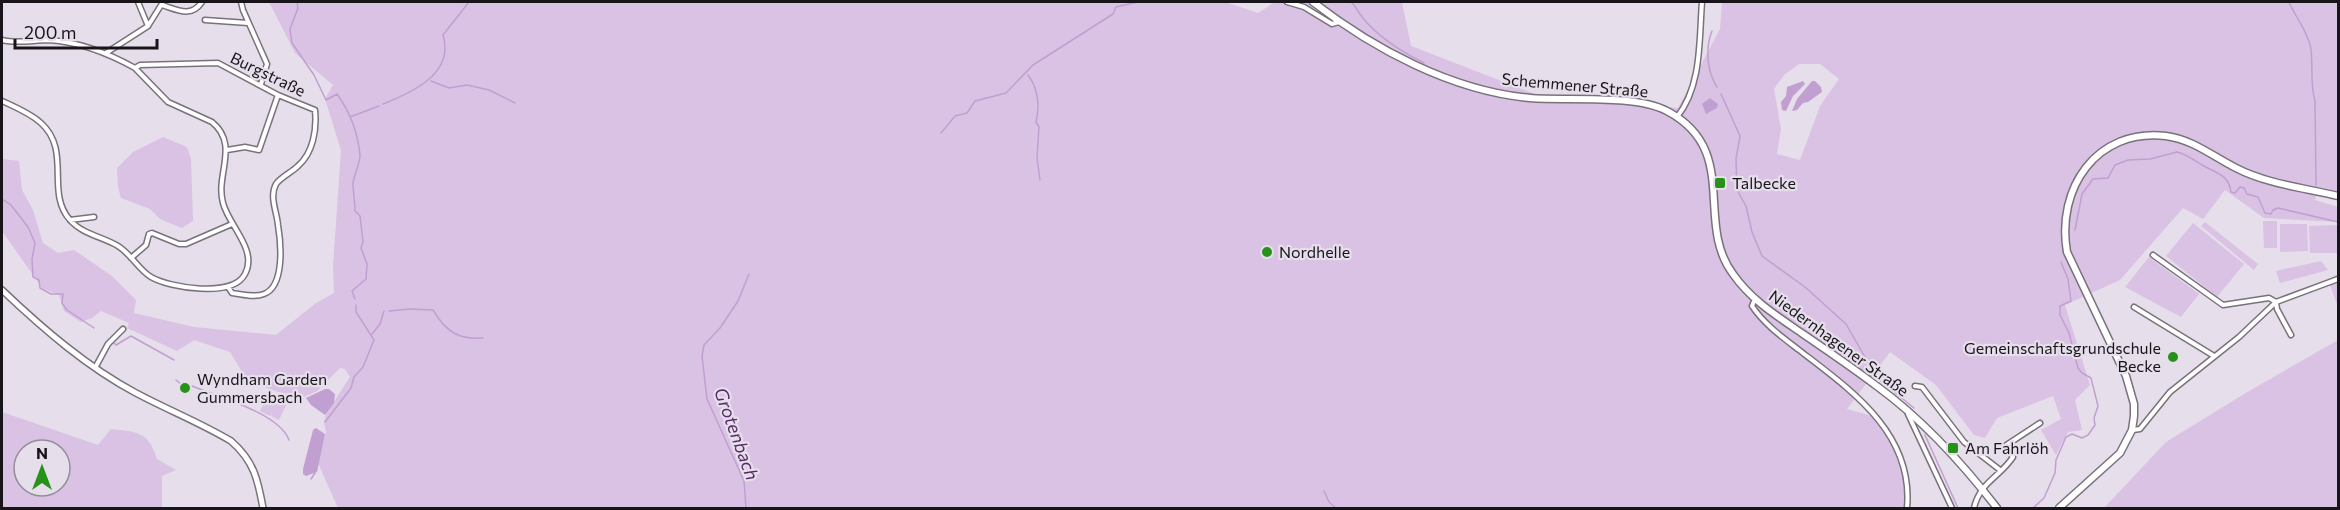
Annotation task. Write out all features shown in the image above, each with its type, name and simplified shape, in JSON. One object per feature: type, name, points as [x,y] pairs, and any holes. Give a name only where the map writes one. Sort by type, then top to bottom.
[{"type":"main road","name":"Schemmener Straße","points":[[1313,2],[1395,54],[1436,73],[1483,90],[1527,98],[1637,102],[1664,109],[1677,117]]},
{"type":"main road","name":"Niedernhagener Straße","points":[[1677,117],[1693,132],[1706,151],[1713,172],[1716,232],[1731,272],[1755,299],[1777,317],[1904,407],[1982,489],[1997,508]]},
{"type":"main road","points":[[2059,508],[2120,453],[2132,430],[2134,404],[2130,384],[2067,252],[2064,231],[2066,209],[2073,188],[2085,169],[2104,151],[2120,143],[2147,136],[2165,136],[2194,144],[2236,168],[2252,174],[2338,196]]},
{"type":"street","points":[[138,2],[148,26]]},
{"type":"street","points":[[106,53],[148,26],[163,3],[186,13],[202,2]]},
{"type":"street","points":[[241,2],[267,64],[261,84]]},
{"type":"street","name":"Schemmener Straße","points":[[1287,2],[1304,7],[1332,24],[1340,21]]},
{"type":"street","points":[[1677,117],[1686,106],[1695,84],[1702,2]]},
{"type":"street","points":[[205,20],[248,23]]},
{"type":"street","points":[[2,40],[63,42],[106,53],[135,68],[168,102],[218,127],[227,150],[221,189],[223,204],[247,249],[248,268],[244,277],[228,287],[184,288],[159,281],[148,276],[119,247],[70,220],[59,194],[58,152],[51,135],[34,117],[2,101]]},
{"type":"street","name":"Burgstraße","points":[[135,68],[140,65],[218,63],[315,110],[314,133],[307,156],[276,184],[273,196],[279,236],[280,272],[277,281],[269,291],[257,296],[232,293],[228,287]]},
{"type":"street","points":[[227,150],[245,147],[259,150],[278,94]]},
{"type":"street","points":[[70,220],[94,217]]},
{"type":"street","points":[[131,258],[146,245],[149,234],[152,233],[179,244],[186,244],[232,224]]},
{"type":"street","points":[[2154,255],[2223,305],[2269,298],[2276,302]]},
{"type":"street","points":[[2132,430],[2140,429],[2170,392],[2239,337],[2276,302],[2338,279]]},
{"type":"street","points":[[2,290],[95,368],[135,393],[231,441],[242,450],[256,476],[263,508]]},
{"type":"street","points":[[1755,299],[1752,306],[1762,319],[1865,403],[1884,426],[1901,462],[1907,487],[1907,508]]},
{"type":"street","points":[[2276,302],[2277,309],[2291,335]]},
{"type":"street","points":[[2134,308],[2214,356]]},
{"type":"street","points":[[95,368],[108,344],[123,329]]},
{"type":"street","points":[[1915,386],[1923,387],[1964,442],[2000,470]]},
{"type":"street","points":[[1904,407],[1952,508]]},
{"type":"street","points":[[1974,508],[1982,489],[2007,466],[2013,457],[2005,446],[2040,423]]},
{"type":"shaded area","points":[[269,2],[1225,2],[1258,13],[1275,2],[1402,2],[1411,46],[1535,94],[1678,108],[1720,29],[1722,2],[2338,2],[2338,192],[2319,187],[2315,200],[2338,207],[2338,222],[2264,218],[2225,190],[2203,219],[2183,208],[2120,280],[2065,305],[2090,385],[2075,400],[2082,430],[2068,432],[2056,455],[2041,430],[2061,419],[2053,396],[1997,418],[1985,438],[1974,435],[1936,385],[1890,352],[1847,409],[1872,416],[1898,452],[1906,487],[1906,508],[338,508],[318,463],[326,432],[324,422],[326,414],[350,377],[345,369],[340,368],[317,391],[304,397],[278,392],[247,380],[230,352],[194,340],[177,351],[127,328],[129,323],[101,311],[81,322],[64,311],[59,295],[42,288],[2,231],[2,157],[19,161],[22,190],[33,210],[43,243],[58,253],[74,250],[112,276],[136,300],[134,313],[194,327],[276,335],[316,303],[334,293],[333,266],[341,150],[325,99],[333,85],[295,53]],"holes":[[[1799,64],[1820,64],[1839,79],[1820,106],[1800,160],[1777,154],[1781,129],[1774,89],[1784,75]]]},
{"type":"shaded area","points":[[1803,81],[1805,84],[1793,96],[1786,111],[1782,110],[1781,102],[1786,96],[1787,87]]},
{"type":"shaded area","points":[[1812,81],[1821,87],[1822,92],[1803,103],[1797,110],[1792,111],[1797,99]]},
{"type":"shaded area","points":[[1710,98],[1718,104],[1717,108],[1706,114],[1702,104]]},
{"type":"shaded area","points":[[163,137],[187,147],[191,159],[193,221],[182,228],[160,219],[150,209],[121,198],[118,187],[117,168],[133,152]]},
{"type":"shaded area","points":[[2263,221],[2277,221],[2277,248],[2264,248]]},
{"type":"shaded area","points":[[2205,222],[2258,264],[2254,270],[2201,226]]},
{"type":"shaded area","points":[[2193,223],[2244,264],[2217,297],[2166,256]]},
{"type":"shaded area","points":[[2280,224],[2307,224],[2308,251],[2280,252]]},
{"type":"shaded area","points":[[2337,225],[2338,256],[2337,253],[2310,253],[2309,226]]},
{"type":"shaded area","points":[[2149,257],[2199,294],[2181,317],[2125,287]]},
{"type":"shaded area","points":[[2321,261],[2328,270],[2280,283],[2276,271]]},
{"type":"shaded area","points":[[2338,274],[2338,307],[2328,279]]},
{"type":"shaded area","points":[[2338,340],[2338,508],[2104,508],[2166,442]]},
{"type":"shaded area","points":[[325,389],[335,394],[334,403],[325,415],[311,405],[306,398]]},
{"type":"shaded area","points":[[269,394],[287,403],[279,420],[271,416],[272,413],[270,416],[260,411]]},
{"type":"shaded area","points":[[2,412],[98,445],[111,429],[135,432],[146,438],[157,459],[176,470],[162,476],[162,508],[2,508]]},
{"type":"shaded area","points":[[316,428],[325,434],[317,472],[306,476],[303,474],[303,469],[313,430]]},
{"type":"waterway","points":[[297,2],[298,8],[290,29],[292,43],[314,75],[326,100],[337,94],[342,101],[353,123],[359,147],[360,158],[353,190],[355,211],[360,216],[363,242],[361,248],[367,264],[366,279],[352,291],[355,299]]},
{"type":"waterway","points":[[383,104],[417,88],[437,71],[443,61],[445,49],[443,35],[469,2]]},
{"type":"waterway","points":[[941,133],[955,116],[967,113],[975,101],[1006,93],[1033,65],[1113,14],[1116,7],[1138,2]]},
{"type":"waterway","points":[[1351,2],[1368,24],[1383,37],[1424,63]]},
{"type":"waterway","points":[[2289,2],[2307,36],[2311,49],[2315,101],[2316,185]]},
{"type":"waterway","name":"Talbecke","points":[[1712,31],[1708,45],[1708,60],[1717,87]]},
{"type":"waterway","points":[[1028,75],[1037,97],[1036,122],[1039,127],[1037,158],[1040,180]]},
{"type":"waterway","points":[[431,81],[449,88],[467,85],[489,90],[515,103]]},
{"type":"waterway","name":"Talbecke","points":[[1721,94],[1740,136],[1736,159],[1737,190],[1746,206],[1752,232],[1762,256],[1805,287],[1846,324],[1877,378],[1914,408]]},
{"type":"waterway","points":[[350,117],[379,106]]},
{"type":"waterway","points":[[2075,230],[2082,194],[2093,179],[2108,178],[2115,165],[2128,160],[2150,159],[2177,152],[2221,175],[2230,186],[2231,192],[2235,193],[2240,187],[2244,188],[2247,194],[2258,197],[2265,213],[2271,214],[2278,208],[2338,222]]},
{"type":"waterway","points":[[2,199],[11,205],[28,227],[35,243],[32,259],[33,277],[39,280],[40,288],[51,294],[63,294],[62,303],[67,310],[94,328]]},
{"type":"waterway","points":[[2033,508],[2044,498],[2055,473],[2056,460],[2066,437],[2072,434],[2082,438],[2088,435],[2095,425],[2094,418],[2098,406],[2091,378],[2078,368],[2069,333],[2060,315],[2060,306],[2071,301],[2068,279],[2061,262]]},
{"type":"waterway","name":"Grotenbach","points":[[746,508],[744,481],[707,399],[702,356],[704,345],[720,328],[738,301],[749,274]]},
{"type":"waterway","points":[[325,422],[351,388],[354,377],[363,367],[374,340],[356,312],[356,305]]},
{"type":"waterway","points":[[389,311],[433,310],[443,324],[454,333],[467,338],[483,338]]},
{"type":"waterway","points":[[372,334],[380,324],[384,311]]},
{"type":"waterway","points":[[114,343],[116,345],[131,336],[174,360]]},
{"type":"waterway","points":[[176,380],[181,384]]},
{"type":"waterway","points":[[192,386],[261,414],[283,430],[289,440]]},
{"type":"waterway","name":"Talbecke","points":[[1925,435],[1958,508]]},
{"type":"waterway","points":[[311,479],[315,473]]},
{"type":"waterway","points":[[1324,491],[1329,502],[1336,508]]},
{"type":"place","name":"Talbecke","points":[[1720,183]]},
{"type":"place","name":"Nordhelle","points":[[1267,252]]},
{"type":"place","name":"Gemeinschaftsgrundschule Becke","points":[[2173,357]]},
{"type":"place","name":"Wyndham Garden Gummersbach","points":[[185,388]]},
{"type":"place","name":"Am Fahrlöh","points":[[1953,448]]}]
